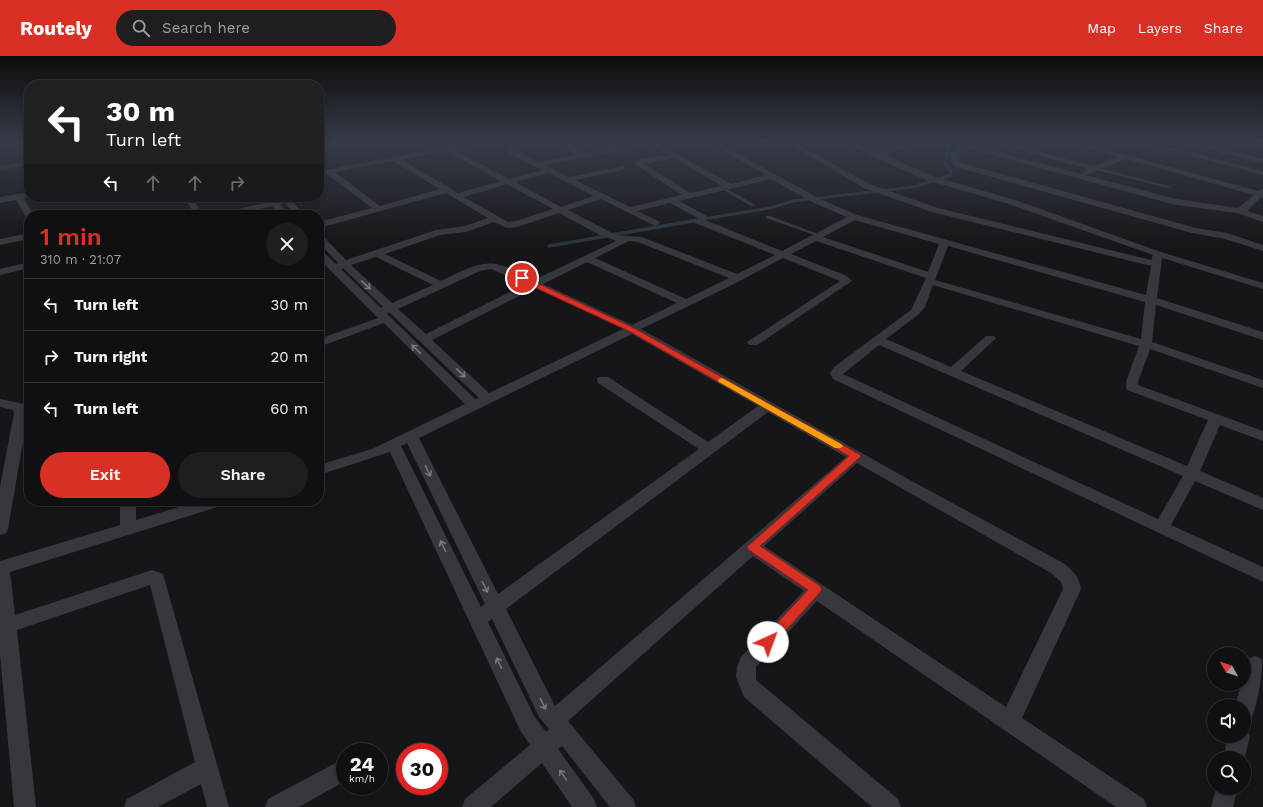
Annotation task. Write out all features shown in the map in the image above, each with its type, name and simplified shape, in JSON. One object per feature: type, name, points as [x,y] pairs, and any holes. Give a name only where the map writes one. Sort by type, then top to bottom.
[{"type":"street","points":[[334,176],[379,209]]},
{"type":"street","points":[[425,176],[507,225],[517,224],[603,196]]},
{"type":"street","points":[[497,176],[603,233],[615,238],[631,237],[639,239],[737,278]]},
{"type":"street","points":[[456,196],[529,176]]},
{"type":"street","points":[[562,176],[655,223]]},
{"type":"street","points":[[568,179],[582,176]]},
{"type":"street","points":[[658,176],[689,196]]},
{"type":"street","points":[[708,176],[726,187]]},
{"type":"street","points":[[630,210],[774,176]]},
{"type":"street","points":[[774,176],[813,198],[854,217],[1151,300],[1263,336]]},
{"type":"street","points":[[848,176],[869,188],[935,210],[1157,259],[1263,286]]},
{"type":"street","points":[[925,176],[946,184],[1012,202],[1157,259]]},
{"type":"street","points":[[999,176],[1195,231],[1227,236],[1263,248]]},
{"type":"street","points":[[1077,176],[1176,202],[1238,211],[1263,219]]},
{"type":"street","points":[[1198,176],[1262,193]]},
{"type":"street","points":[[324,224],[448,190]]},
{"type":"street","points":[[1238,211],[1243,210],[1262,193]]},
{"type":"street","points":[[19,196],[26,210]]},
{"type":"street","points":[[0,200],[24,196]]},
{"type":"street","points":[[670,200],[701,220],[843,278],[847,281],[753,342]]},
{"type":"street","points":[[241,210],[266,202]]},
{"type":"street","points":[[274,202],[280,210]]},
{"type":"street","points":[[289,202],[296,210]]},
{"type":"street","points":[[324,468],[376,452],[411,436],[685,304],[854,217]]},
{"type":"street","points":[[338,266],[439,232],[466,229],[495,219]]},
{"type":"street","points":[[817,236],[930,278],[1146,344],[1263,384]]},
{"type":"street","points":[[0,242],[24,237]]},
{"type":"street","points":[[425,339],[631,237]]},
{"type":"street","points":[[945,242],[919,308],[838,370],[836,373],[837,376],[1162,526],[1263,575]]},
{"type":"street","points":[[324,245],[338,266],[382,316],[474,406]]},
{"type":"street","points":[[375,253],[442,285]]},
{"type":"street","points":[[324,256],[391,308],[488,399]]},
{"type":"street","points":[[586,258],[685,304]]},
{"type":"street","points":[[1157,259],[1146,344],[1132,382],[1132,387],[1263,436]]},
{"type":"street","points":[[0,272],[24,266]]},
{"type":"street","points":[[324,341],[382,316],[391,308],[478,268],[491,266],[498,267],[632,329],[1066,574],[1071,581],[1072,589],[1010,721]]},
{"type":"street","points":[[952,372],[990,338]]},
{"type":"street","points":[[877,340],[1263,504]]},
{"type":"street","points":[[603,380],[709,449]]},
{"type":"street","points":[[0,403],[22,404],[19,407],[21,413],[3,495],[0,529]]},
{"type":"street","points":[[478,619],[767,406]]},
{"type":"street","points":[[1162,526],[1191,474],[1216,419]]},
{"type":"street","points":[[411,436],[546,710],[625,807]]},
{"type":"street","points":[[393,444],[527,722],[586,807]]},
{"type":"street","points":[[473,807],[544,747],[559,726],[752,547],[856,456]]},
{"type":"street","points":[[128,506],[128,528]]},
{"type":"street","points":[[25,807],[0,568],[201,506]]},
{"type":"street","points":[[752,547],[1136,807]]},
{"type":"street","points":[[7,625],[146,579],[157,579],[218,807]]},
{"type":"street","points":[[816,590],[748,663],[745,673],[746,682],[751,690],[890,807]]},
{"type":"street","points":[[1247,699],[1255,665]]},
{"type":"street","points":[[135,807],[207,768]]},
{"type":"street","points":[[276,807],[336,774]]},
{"type":"street","points":[[1222,807],[1225,795]]},
{"type":"lane","points":[[1125,176],[1168,187]]},
{"type":"lane","points":[[726,187],[753,205]]},
{"type":"lane","points":[[768,217],[817,236]]},
{"type":"waterway","points":[[704,219],[770,208],[793,201],[914,187],[948,176]]},
{"type":"waterway","points":[[549,246],[704,219]]},
{"type":"waterway","points":[[698,220],[704,219]]},
{"type":"slow traffic","points":[[722,381],[838,446]]},
{"type":"route","points":[[522,278],[632,329],[856,456],[752,547],[816,590],[768,642]]}]
